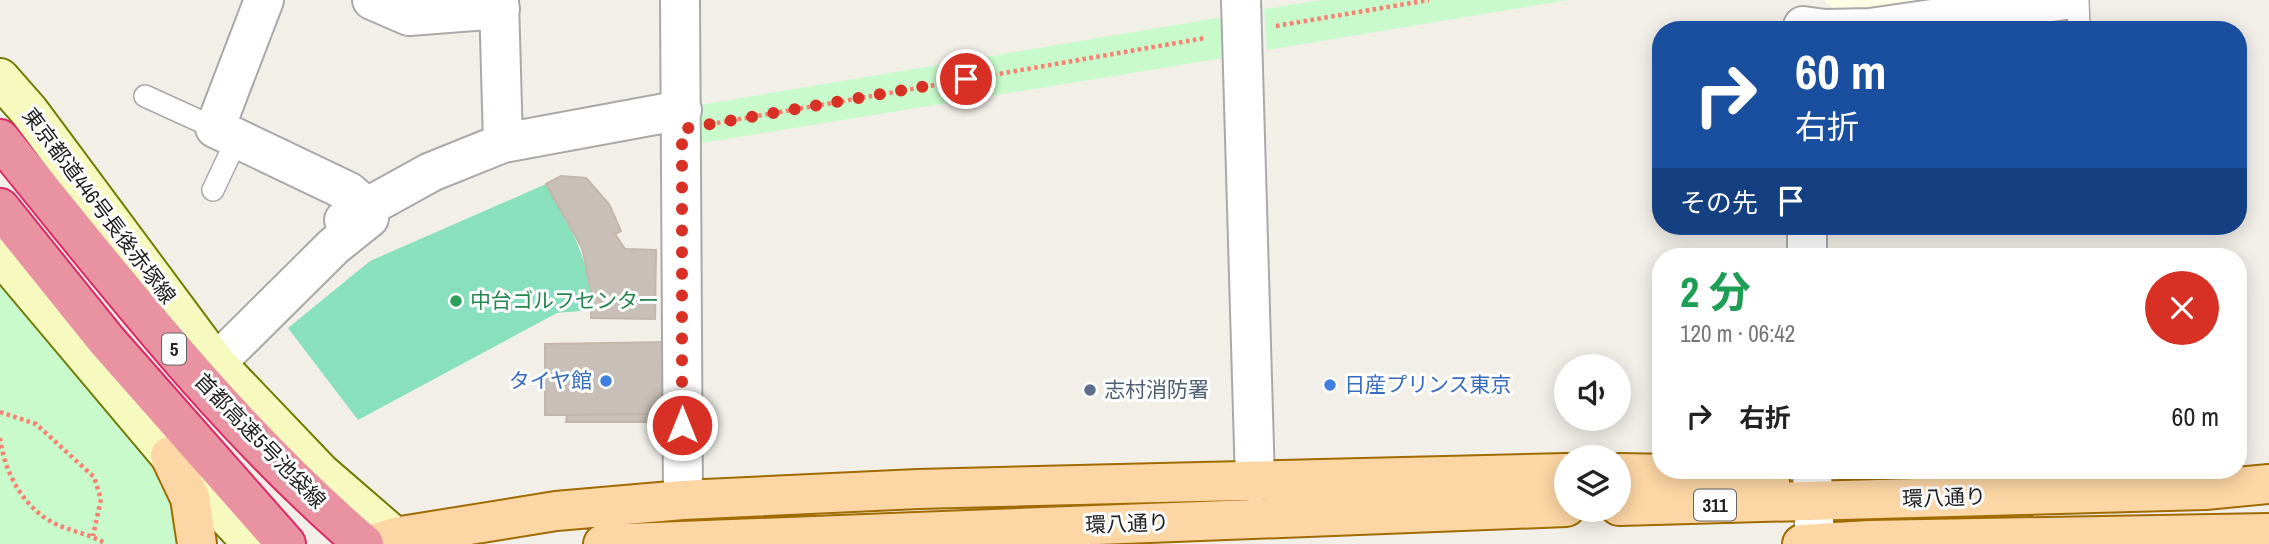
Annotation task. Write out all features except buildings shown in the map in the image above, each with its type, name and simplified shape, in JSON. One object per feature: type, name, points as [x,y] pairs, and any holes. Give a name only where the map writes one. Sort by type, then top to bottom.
[{"type":"highway","name":"首都高速5号池袋線","points":[[0,139],[140,311],[209,390],[289,474],[384,542]]},
{"type":"highway","name":"5","points":[[0,208],[107,341],[286,544]]},
{"type":"main road","name":"東京都道446号長後赤塚線","points":[[0,78],[29,111],[216,363],[384,542]]},
{"type":"main road","points":[[0,254],[170,456],[253,544]]},
{"type":"main road","points":[[170,456],[190,498],[197,544]]},
{"type":"main road","points":[[1631,474],[1652,475]]},
{"type":"main road","points":[[1719,479],[1812,487]]},
{"type":"main road","points":[[384,542],[556,511],[683,500],[918,489],[1255,482],[1554,495]]},
{"type":"main road","name":"環八通り","points":[[1631,505],[1812,487],[2205,490],[2269,484]]},
{"type":"main road","name":"環八通り","points":[[603,544],[1554,497]]},
{"type":"main road","name":"環八通り","points":[[1811,544],[2206,540],[2269,533]]},
{"type":"street","points":[[216,363],[334,246],[369,218],[366,207],[349,192],[226,134],[264,0]]},
{"type":"street","points":[[372,0],[409,16],[499,4],[503,144]]},
{"type":"street","points":[[680,0],[683,500]]},
{"type":"street","points":[[1919,21],[2065,0]]},
{"type":"street","points":[[1241,16],[1255,482]]},
{"type":"street","points":[[277,273],[322,234],[366,207],[431,172],[503,144],[682,120]]},
{"type":"street","points":[[1811,544],[1812,487]]},
{"type":"lane","points":[[2078,0],[2079,21]]},
{"type":"lane","points":[[145,96],[226,134],[213,190]]},
{"type":"path","points":[[682,120],[1241,16],[1429,0]]},
{"type":"path","points":[[0,412],[36,424],[94,477],[101,499],[93,536]]},
{"type":"path","points":[[0,438],[3,460],[18,491],[50,521],[93,536],[106,544]]},
{"type":"shaded area","points":[[1823,0],[1952,0],[1878,12],[1834,9]]},
{"type":"green space","points":[[1322,0],[1568,0],[1267,50],[1264,9]]},
{"type":"green space","points":[[1223,17],[1224,58],[696,144],[694,106]]},
{"type":"green space","name":"中台ゴルフセンター","points":[[546,184],[578,244],[587,274],[591,310],[557,313],[358,420],[288,328],[370,261]]},
{"type":"green space","points":[[0,283],[164,465],[188,544],[0,544]]},
{"type":"place","name":"中台ゴルフセンター","points":[[456,301]]},
{"type":"place","name":"タイヤ館","points":[[606,381]]},
{"type":"place","name":"日産プリンス東京","points":[[1330,385]]},
{"type":"place","name":"志村消防署","points":[[1090,390]]},
{"type":"route","points":[[682,425],[682,129],[966,79]]}]
